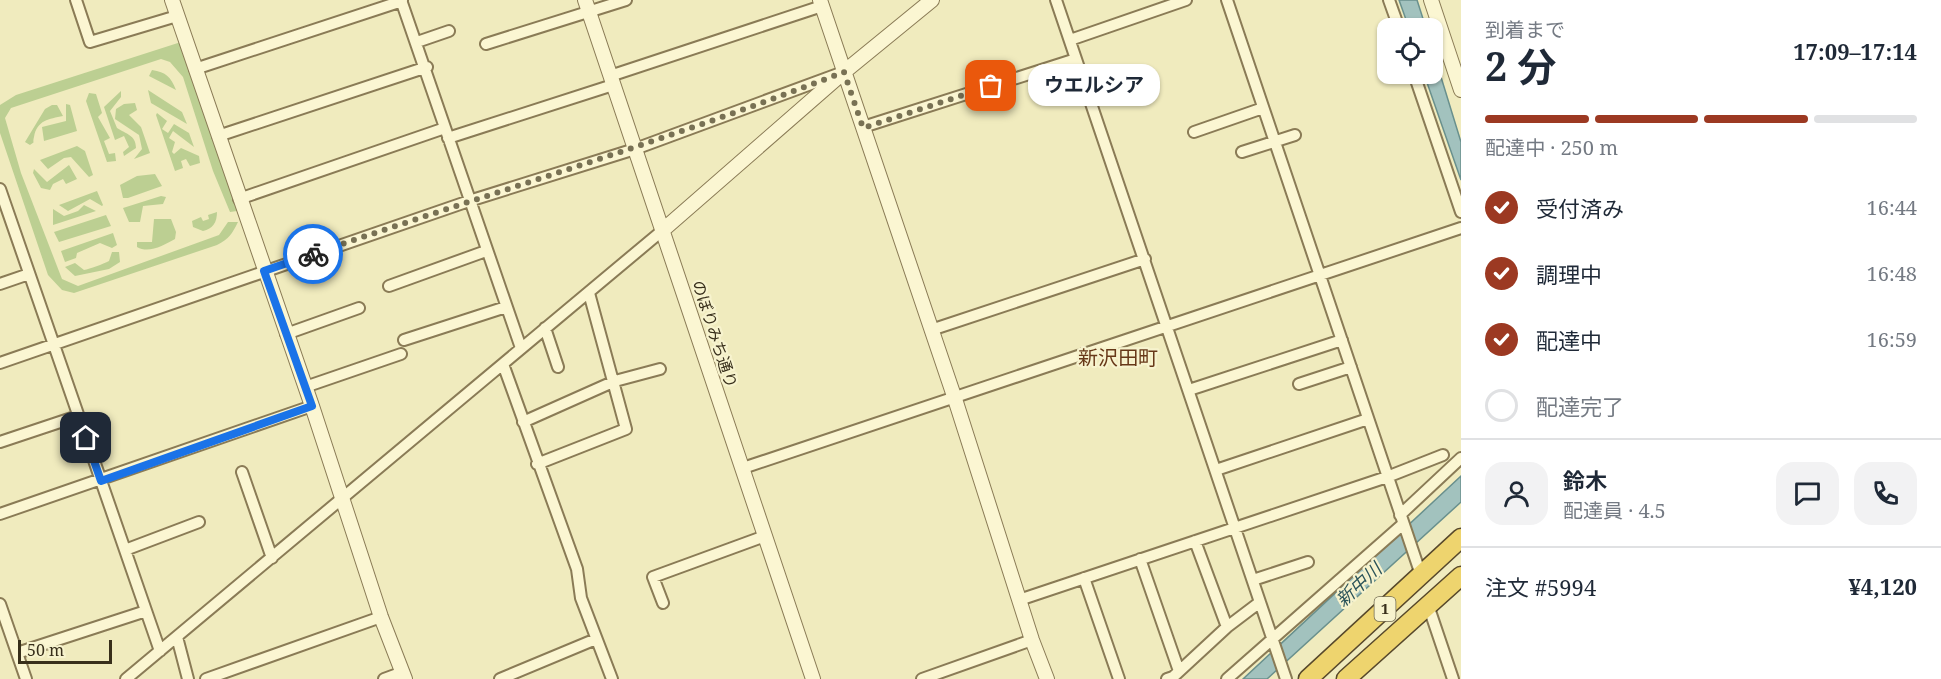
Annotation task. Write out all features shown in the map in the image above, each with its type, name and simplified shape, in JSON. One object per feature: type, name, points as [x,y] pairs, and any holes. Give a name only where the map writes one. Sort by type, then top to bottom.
[{"type":"highway","name":"1","points":[[1308,679],[1461,538]]},
{"type":"highway","name":"1","points":[[1346,679],[1461,576]]},
{"type":"street","points":[[76,0],[90,42],[177,5],[195,69],[312,406],[381,617],[404,676],[384,679]]},
{"type":"street","points":[[486,44],[587,6],[626,0]]},
{"type":"street","points":[[126,679],[545,328],[590,293],[844,72],[932,0]]},
{"type":"street","points":[[1056,0],[1286,677]]},
{"type":"street","points":[[1070,40],[1186,0]]},
{"type":"street","points":[[1227,0],[1421,575]]},
{"type":"street","points":[[1389,0],[1395,18]]},
{"type":"street","points":[[1431,0],[1461,90]]},
{"type":"street","points":[[195,69],[402,1],[427,67],[446,133],[521,348]]},
{"type":"street","points":[[239,199],[612,80],[821,3],[955,399],[1032,640],[1047,679]]},
{"type":"street","name":"のぼりみち通り","points":[[587,6],[813,679]]},
{"type":"street","points":[[417,42],[449,31]]},
{"type":"street","points":[[863,128],[1076,58]]},
{"type":"street","points":[[218,136],[427,67]]},
{"type":"street","points":[[0,363],[469,201],[635,149],[844,72]]},
{"type":"street","points":[[1417,84],[1461,212]]},
{"type":"street","points":[[1194,132],[1263,108]]},
{"type":"street","points":[[1242,152],[1295,135]]},
{"type":"street","points":[[0,189],[160,651]]},
{"type":"street","points":[[743,468],[1461,228]]},
{"type":"street","points":[[389,286],[486,251]]},
{"type":"street","points":[[931,330],[1145,259]]},
{"type":"street","points":[[0,284],[29,274]]},
{"type":"street","points":[[537,464],[626,429],[590,293]]},
{"type":"street","points":[[404,340],[506,307]]},
{"type":"street","points":[[286,334],[359,308]]},
{"type":"street","points":[[545,328],[558,367]]},
{"type":"street","points":[[1189,390],[1342,340]]},
{"type":"street","points":[[305,387],[401,354]]},
{"type":"street","points":[[503,364],[537,464],[577,569],[581,598],[611,679]]},
{"type":"street","points":[[1299,384],[1351,367]]},
{"type":"street","points":[[523,422],[615,381],[660,369]]},
{"type":"street","points":[[0,514],[101,481],[312,406]]},
{"type":"street","points":[[0,442],[78,416]]},
{"type":"street","points":[[1216,470],[1368,419]]},
{"type":"street","points":[[1019,600],[1387,477],[1443,455]]},
{"type":"street","points":[[1227,679],[1402,519],[1461,458]]},
{"type":"street","points":[[242,472],[273,558]]},
{"type":"street","points":[[125,550],[199,522]]},
{"type":"street","points":[[663,603],[653,577],[765,536]]},
{"type":"street","points":[[1195,541],[1227,627]]},
{"type":"street","points":[[1140,560],[1179,671]]},
{"type":"street","points":[[1253,580],[1308,562]]},
{"type":"street","points":[[1084,578],[1119,679]]},
{"type":"street","points":[[1167,679],[1260,602]]},
{"type":"street","points":[[0,604],[3,623],[26,679]]},
{"type":"street","points":[[1428,605],[1453,679]]},
{"type":"street","points":[[17,653],[146,611]]},
{"type":"street","points":[[206,679],[381,617]]},
{"type":"street","points":[[177,637],[188,679]]},
{"type":"street","points":[[500,679],[596,639]]},
{"type":"street","points":[[921,679],[1032,640]]},
{"type":"green space","points":[[181,42],[237,211],[230,212],[213,171],[183,77],[170,62],[161,59],[11,108],[5,118],[21,173],[62,279],[78,286],[219,235],[228,222],[238,222],[230,236],[217,245],[74,293],[62,290],[48,275],[0,133],[0,105],[16,95]]},
{"type":"green space","points":[[152,70],[167,76],[176,90],[149,76]]},
{"type":"green space","points":[[148,90],[182,112],[187,124],[151,103]]},
{"type":"green space","points":[[121,91],[121,97],[110,111],[117,128],[132,138],[136,144],[136,148],[124,156],[123,152],[129,147],[124,136],[115,140],[104,107]]},
{"type":"green space","points":[[89,93],[96,94],[102,113],[98,117],[110,138],[104,141],[109,154],[115,153],[116,161],[107,162],[86,101]]},
{"type":"green space","points":[[135,103],[137,110],[129,115],[141,127],[150,153],[134,159],[142,149],[139,135],[115,119],[116,109],[124,104]]},
{"type":"green space","points":[[66,104],[70,105],[77,131],[44,141],[42,127],[66,121]]},
{"type":"green space","points":[[57,105],[63,116],[48,119],[38,127],[30,145],[25,142],[45,109]]},
{"type":"green space","points":[[157,113],[167,121],[162,129],[168,133],[174,124],[189,133],[194,147],[173,131],[169,138],[175,142],[172,152],[174,154],[181,148],[199,156],[200,163],[190,166],[186,159],[181,161],[183,168],[175,171]]},
{"type":"green space","points":[[77,146],[85,151],[93,175],[89,177],[71,157],[64,158],[48,169],[40,160]]},
{"type":"green space","points":[[69,165],[77,179],[66,184],[63,179],[53,184],[50,190],[41,188],[33,173],[34,169],[47,182]]},
{"type":"green space","points":[[155,174],[162,186],[123,198],[120,185],[137,176]]},
{"type":"green space","points":[[97,191],[102,206],[90,199],[68,211],[59,205]]},
{"type":"green space","points":[[161,196],[166,197],[163,204],[143,206],[140,222],[129,222],[123,208]]},
{"type":"green space","points":[[84,205],[96,211],[53,225],[53,209],[64,216],[78,211]]},
{"type":"green space","points":[[217,212],[215,222],[209,229],[203,231],[193,227],[192,221],[201,217],[203,221],[209,219],[208,215]]},
{"type":"green space","points":[[106,215],[111,226],[59,242],[54,232]]},
{"type":"green space","points":[[154,219],[171,219],[176,232],[175,239],[151,249],[137,247],[137,242],[152,242]]},
{"type":"green space","points":[[113,233],[117,245],[112,248],[100,243],[77,253],[76,258],[65,262],[61,251]]},
{"type":"green space","points":[[112,252],[119,252],[120,262],[109,269],[75,276],[65,267],[75,263],[84,270],[90,269],[109,261]]},
{"type":"water","points":[[1399,0],[1417,0],[1423,18],[1405,18]]},
{"type":"water","points":[[1427,84],[1443,84],[1461,142],[1461,180]]},
{"type":"water","name":"新中川","points":[[1461,476],[1461,502],[1267,679],[1243,679]]},
{"type":"way so far","points":[[313,254],[469,201],[635,149],[844,72],[863,128],[991,86]]},
{"type":"place","name":"ウエルシア","points":[[991,86]]},
{"type":"district","name":"新沢田町","points":[[1118,358]]},
{"type":"route","points":[[86,438],[101,481],[312,406],[264,271],[313,254]]}]
